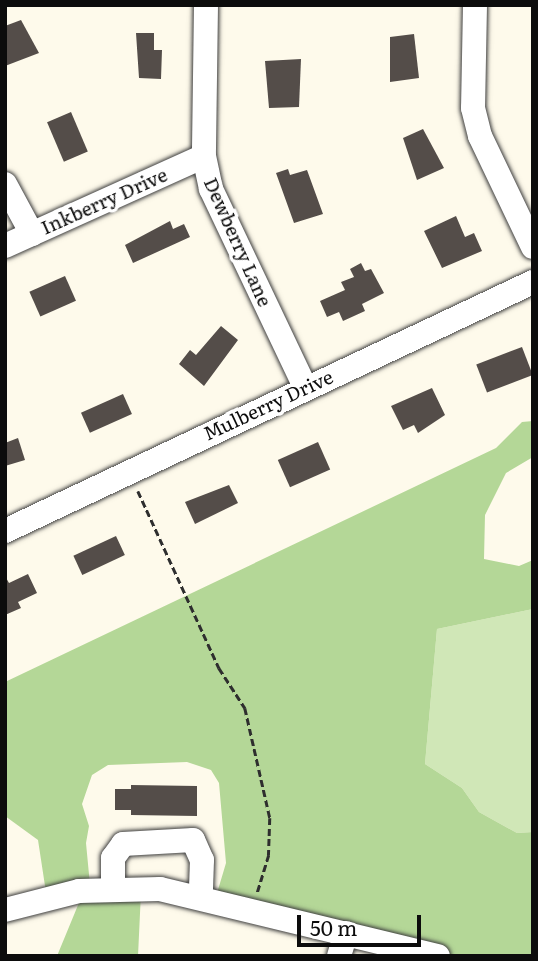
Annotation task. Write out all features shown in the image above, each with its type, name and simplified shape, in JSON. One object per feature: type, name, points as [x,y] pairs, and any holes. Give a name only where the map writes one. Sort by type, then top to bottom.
[{"type":"street","name":"Dewberry Lane","points":[[206,5],[204,156],[211,190],[305,387]]},
{"type":"street","points":[[475,5],[475,117],[533,247]]},
{"type":"street","name":"Inkberry Drive","points":[[5,246],[204,156]]},
{"type":"street","points":[[5,184],[32,234]]},
{"type":"street","name":"Mulberry Drive","points":[[5,531],[305,387],[533,282]]},
{"type":"street","points":[[113,889],[113,858],[123,844],[192,840],[202,860],[201,896]]},
{"type":"street","points":[[5,909],[79,891],[160,889],[201,896],[253,910],[342,944],[438,956]]},
{"type":"path","points":[[130,472],[219,668],[245,708],[270,818],[269,855],[253,910]]},
{"type":"green space","points":[[533,421],[533,457],[506,473],[485,515],[484,559],[519,566],[533,560],[533,609],[437,629],[425,764],[462,788],[479,812],[517,833],[533,832],[533,956],[428,956],[215,900],[226,863],[219,783],[211,770],[187,762],[108,765],[92,775],[82,804],[89,826],[86,843],[90,885],[141,892],[138,956],[57,956],[83,893],[47,899],[38,840],[5,816],[5,682],[496,448],[522,422]]},
{"type":"green space","points":[[533,609],[533,832],[517,833],[479,812],[462,788],[425,764],[437,629]]},
{"type":"building","points":[[21,20],[39,53],[5,66],[5,26]]},
{"type":"building","points":[[136,33],[154,33],[154,50],[162,50],[161,79],[139,78]]},
{"type":"building","points":[[414,34],[419,78],[390,82],[390,37]]},
{"type":"building","points":[[301,59],[299,107],[269,108],[265,61]]},
{"type":"building","points":[[71,112],[88,152],[64,162],[47,122]]},
{"type":"building","points":[[423,129],[444,168],[417,180],[403,138]]},
{"type":"building","points":[[288,169],[290,175],[307,170],[323,214],[294,223],[276,173]]},
{"type":"building","points":[[456,216],[465,237],[474,233],[482,251],[442,268],[424,231]]},
{"type":"building","points":[[170,221],[173,229],[184,224],[190,237],[133,263],[125,245]]},
{"type":"building","points":[[361,263],[365,271],[371,269],[384,293],[362,304],[365,311],[343,321],[339,312],[327,317],[320,301],[345,290],[341,282],[354,277],[350,269]]},
{"type":"building","points":[[65,276],[76,301],[40,317],[29,292]]},
{"type":"building","points":[[221,326],[238,340],[204,386],[179,364],[190,350],[196,355]]},
{"type":"building","points":[[522,347],[533,375],[487,393],[476,365]]},
{"type":"building","points":[[432,388],[445,415],[418,433],[414,425],[403,430],[391,406]]},
{"type":"building","points":[[123,394],[132,414],[90,433],[81,413]]},
{"type":"building","points":[[18,438],[25,460],[5,466],[5,443]]},
{"type":"building","points":[[318,442],[330,469],[290,487],[278,460]]},
{"type":"building","points":[[229,485],[238,503],[195,524],[185,502]]},
{"type":"building","points":[[116,536],[125,555],[82,575],[73,556]]},
{"type":"building","points":[[28,574],[37,593],[18,602],[21,608],[5,615],[5,576],[9,583]]},
{"type":"building","points":[[131,785],[197,786],[197,816],[131,815],[131,810],[115,810],[115,789],[131,789]]}]
